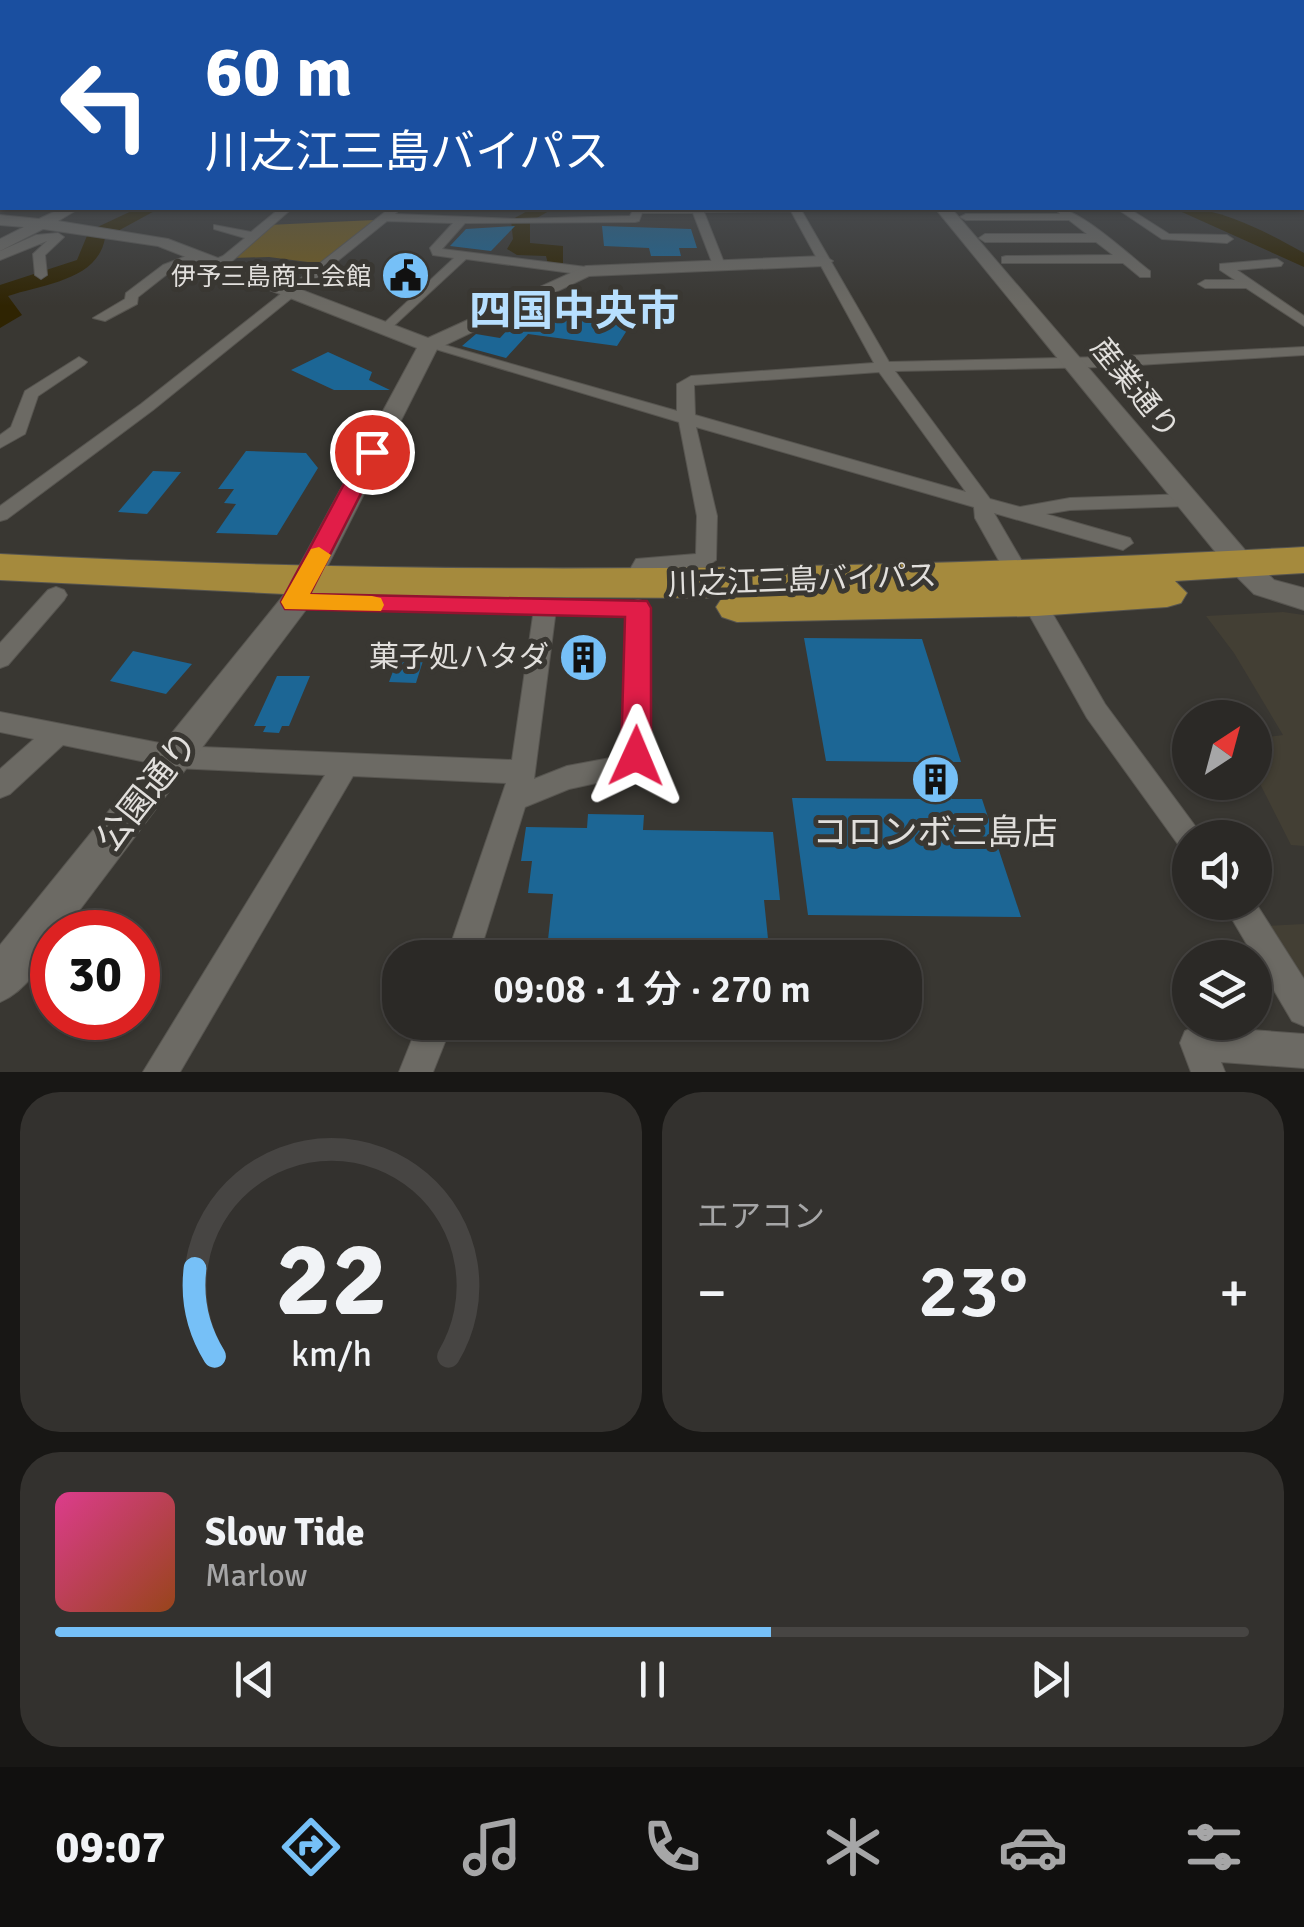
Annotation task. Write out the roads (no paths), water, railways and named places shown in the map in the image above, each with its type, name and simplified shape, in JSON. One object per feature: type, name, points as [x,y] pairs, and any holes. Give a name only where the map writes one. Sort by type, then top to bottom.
[{"type":"highway","name":"川之江三島バイパス","points":[[0,592],[56,596],[300,592],[635,597],[1026,588],[1270,579],[1304,560]]},
{"type":"highway","name":"川之江三島バイパス","points":[[0,567],[545,610],[635,597]]},
{"type":"street","points":[[0,246],[68,210]]},
{"type":"street","points":[[0,514],[146,407],[392,210]]},
{"type":"street","points":[[382,216],[520,222],[635,219],[637,210],[698,210],[719,265]]},
{"type":"street","points":[[796,210],[885,369],[983,502],[985,518],[1096,711],[1177,820]]},
{"type":"street","name":"産業通り","points":[[945,210],[984,244],[1006,270],[1074,361],[1188,500],[1270,579]]},
{"type":"street","points":[[1063,210],[1146,274]]},
{"type":"street","points":[[1123,210],[1166,237],[1227,239]]},
{"type":"street","points":[[100,318],[132,301],[131,296],[167,268],[227,259],[283,211]]},
{"type":"street","points":[[962,212],[984,244],[1100,238]]},
{"type":"street","points":[[962,212],[1073,217]]},
{"type":"street","points":[[0,220],[106,231],[162,242],[284,293],[429,345],[1124,543]]},
{"type":"street","points":[[461,221],[436,248],[442,255],[586,271],[824,261]]},
{"type":"street","points":[[218,227],[251,236]]},
{"type":"street","points":[[0,256],[40,237],[58,238],[39,254],[41,275]]},
{"type":"street","points":[[385,330],[462,258]]},
{"type":"street","points":[[1006,270],[1129,259]]},
{"type":"street","points":[[1294,272],[1274,261],[1224,267],[1304,322]]},
{"type":"street","points":[[429,345],[586,271]]},
{"type":"street","points":[[1205,284],[1248,284]]},
{"type":"street","name":"公園通り","points":[[0,980],[300,592],[429,345]]},
{"type":"street","points":[[0,722],[56,736],[175,756],[345,766],[518,786],[628,766],[636,756],[635,597],[643,564],[706,560],[710,538],[683,417],[686,384],[789,370],[1304,351]]},
{"type":"street","points":[[0,443],[19,430],[31,394],[79,362]]},
{"type":"street","points":[[1020,513],[1070,504],[1188,500]]},
{"type":"street","points":[[1270,579],[1304,599]]},
{"type":"street","points":[[0,659],[56,596]]},
{"type":"street","points":[[468,940],[518,786],[545,610]]},
{"type":"street","points":[[0,786],[56,736]]},
{"type":"street","points":[[160,1072],[345,766]]},
{"type":"street","points":[[1249,920],[1304,1009]]},
{"type":"street","points":[[416,1072],[429,1040]]},
{"type":"street","points":[[1208,1072],[1197,1043],[1304,1051]]},
{"type":"waterway","points":[[0,292],[84,264],[92,256],[96,235],[147,210]]},
{"type":"waterway","points":[[1187,210],[1267,240],[1304,261]]},
{"type":"waterway","points":[[540,211],[520,220],[523,239],[517,249],[556,250],[556,264]]},
{"type":"waterway","points":[[0,301],[11,315],[0,321]]},
{"type":"place","name":"伊予三島商工会館","points":[[406,276]]},
{"type":"place","name":"菓子処ハタダ","points":[[584,657]]},
{"type":"place","name":"コロンボ三島店","points":[[935,780]]},
{"type":"district","name":"四国中央市","points":[[574,310]]}]
